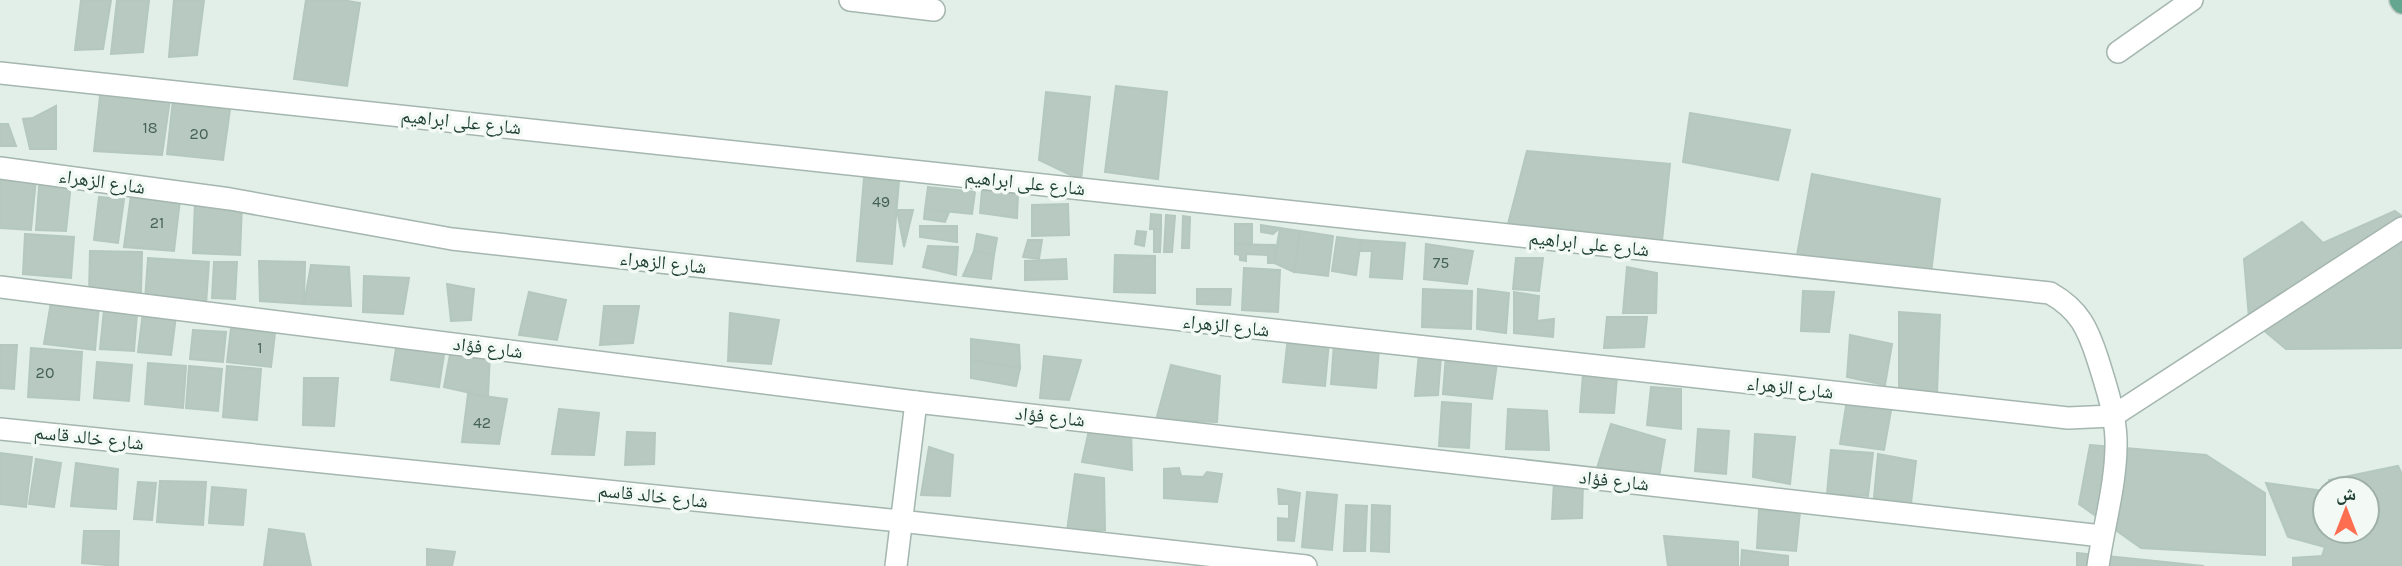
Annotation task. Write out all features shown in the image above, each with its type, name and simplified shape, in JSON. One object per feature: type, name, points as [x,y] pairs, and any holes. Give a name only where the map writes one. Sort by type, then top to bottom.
[{"type":"street","points":[[850,0],[934,10]]},
{"type":"street","points":[[2118,51],[2192,0]]},
{"type":"street","name":"شارع على ابراهيم","points":[[0,73],[2050,293],[2067,302],[2090,335],[2113,416]]},
{"type":"street","name":"شارع الزهراء","points":[[0,168],[230,199],[489,243],[2068,418],[2113,416]]},
{"type":"street","points":[[2098,566],[2112,484],[2116,439],[2113,416],[2402,228]]},
{"type":"street","name":"شارع فؤاد","points":[[0,287],[916,402],[2102,536]]},
{"type":"street","points":[[895,566],[916,402]]},
{"type":"street","name":"شارع خالد قاسم","points":[[0,429],[900,521],[1306,566]]},
{"type":"building","points":[[81,0],[111,0],[103,49],[75,50]]},
{"type":"building","points":[[117,0],[149,0],[143,52],[111,54]]},
{"type":"building","points":[[174,0],[204,0],[197,55],[169,57]]},
{"type":"building","points":[[306,0],[360,3],[347,86],[294,79]]},
{"type":"building","points":[[1116,86],[1167,92],[1158,179],[1105,172]]},
{"type":"building","points":[[101,87],[171,92],[162,155],[94,151]]},
{"type":"building","points":[[174,91],[232,95],[223,160],[167,154]]},
{"type":"building","points":[[1046,92],[1090,97],[1081,180],[1039,160]]},
{"type":"building","points":[[56,106],[56,149],[30,149],[23,119],[33,118]]},
{"type":"building","points":[[1690,113],[1790,130],[1778,180],[1683,162]]},
{"type":"building","points":[[0,124],[8,124],[16,146],[0,146]]},
{"type":"building","points":[[1527,151],[1670,164],[1662,241],[1508,224]]},
{"type":"building","points":[[0,167],[37,169],[31,230],[0,228]]},
{"type":"building","points":[[40,172],[72,174],[66,231],[36,230]]},
{"type":"building","points":[[1812,174],[1940,199],[1931,273],[1797,255]]},
{"type":"building","points":[[864,178],[899,181],[892,264],[857,261]]},
{"type":"building","points":[[928,187],[975,192],[972,214],[925,209]]},
{"type":"building","points":[[982,190],[1018,194],[1017,218],[980,213]]},
{"type":"building","points":[[131,195],[180,200],[174,251],[124,247]]},
{"type":"building","points":[[99,197],[124,199],[118,243],[94,240]]},
{"type":"building","points":[[195,201],[242,203],[240,255],[193,253]]},
{"type":"building","points":[[1068,204],[1069,235],[1032,236],[1032,205]]},
{"type":"building","points":[[925,209],[949,212],[945,222],[924,219]]},
{"type":"building","points":[[897,210],[913,210],[904,247]]},
{"type":"building","points":[[2395,211],[2402,216],[2402,348],[2286,349],[2249,318],[2244,259],[2302,222],[2323,243]]},
{"type":"building","points":[[1151,214],[1161,215],[1161,229],[1150,229]]},
{"type":"building","points":[[1166,215],[1175,216],[1172,252],[1164,252]]},
{"type":"building","points":[[1183,216],[1190,217],[1189,248],[1182,248]]},
{"type":"building","points":[[1235,224],[1252,224],[1252,243],[1235,244]]},
{"type":"building","points":[[1261,225],[1280,228],[1273,234],[1261,232]]},
{"type":"building","points":[[920,226],[957,226],[957,242],[920,237]]},
{"type":"building","points":[[1280,228],[1300,231],[1294,272],[1274,263]]},
{"type":"building","points":[[1154,229],[1161,229],[1160,252],[1154,252]]},
{"type":"building","points":[[1137,231],[1146,232],[1144,246],[1135,244]]},
{"type":"building","points":[[1300,231],[1333,236],[1328,276],[1294,272]]},
{"type":"building","points":[[25,234],[74,237],[71,278],[23,274]]},
{"type":"building","points":[[977,234],[997,238],[994,255],[974,251]]},
{"type":"building","points":[[1337,237],[1361,240],[1356,275],[1332,271]]},
{"type":"building","points":[[1028,240],[1042,240],[1039,259],[1023,257]]},
{"type":"building","points":[[1361,240],[1405,243],[1402,279],[1370,277],[1372,251],[1360,251]]},
{"type":"building","points":[[1235,244],[1275,245],[1274,263],[1268,263],[1268,255],[1246,254],[1246,261],[1240,260],[1240,255],[1235,254]]},
{"type":"building","points":[[1426,244],[1473,251],[1467,284],[1424,279]]},
{"type":"building","points":[[928,246],[958,247],[956,275],[923,267]]},
{"type":"building","points":[[90,251],[142,252],[141,293],[89,293]]},
{"type":"building","points":[[974,251],[994,255],[991,279],[963,276]]},
{"type":"building","points":[[1115,255],[1155,256],[1155,293],[1114,292]]},
{"type":"building","points":[[148,258],[209,262],[206,304],[145,300]]},
{"type":"building","points":[[1516,258],[1543,258],[1539,291],[1513,289]]},
{"type":"building","points":[[1066,259],[1067,279],[1025,280],[1025,261]]},
{"type":"building","points":[[259,261],[305,262],[304,304],[260,301]]},
{"type":"building","points":[[214,262],[237,262],[235,299],[212,298]]},
{"type":"building","points":[[311,265],[349,267],[351,306],[304,304]]},
{"type":"building","points":[[1627,267],[1657,273],[1656,313],[1623,313]]},
{"type":"building","points":[[1244,268],[1280,270],[1278,312],[1242,310]]},
{"type":"building","points":[[364,276],[409,278],[403,314],[363,312]]},
{"type":"building","points":[[447,284],[474,289],[471,320],[451,321]]},
{"type":"building","points":[[1197,289],[1231,289],[1230,305],[1197,304]]},
{"type":"building","points":[[1423,289],[1472,291],[1471,329],[1422,327]]},
{"type":"building","points":[[1478,289],[1509,293],[1506,333],[1477,329]]},
{"type":"building","points":[[1803,291],[1834,292],[1829,332],[1801,331]]},
{"type":"building","points":[[529,292],[566,300],[557,340],[519,335]]},
{"type":"building","points":[[1514,292],[1539,296],[1537,321],[1554,319],[1553,337],[1514,333]]},
{"type":"building","points":[[51,302],[99,306],[95,350],[44,344]]},
{"type":"building","points":[[604,306],[639,306],[633,343],[600,345]]},
{"type":"building","points":[[104,310],[137,313],[134,351],[100,349]]},
{"type":"building","points":[[143,312],[176,316],[171,355],[138,352]]},
{"type":"building","points":[[1899,312],[1940,315],[1937,393],[1899,390]]},
{"type":"building","points":[[730,313],[779,320],[771,364],[728,361]]},
{"type":"building","points":[[1607,317],[1647,317],[1644,347],[1604,348]]},
{"type":"building","points":[[231,328],[275,333],[271,367],[227,362]]},
{"type":"building","points":[[193,330],[226,332],[223,362],[190,359]]},
{"type":"building","points":[[1850,335],[1892,344],[1885,385],[1847,377]]},
{"type":"building","points":[[1288,337],[1329,342],[1325,386],[1283,382]]},
{"type":"building","points":[[971,339],[1019,345],[1020,368],[971,360]]},
{"type":"building","points":[[397,342],[445,348],[439,387],[391,380]]},
{"type":"building","points":[[1334,344],[1379,348],[1376,388],[1331,384]]},
{"type":"building","points":[[0,345],[17,345],[14,389],[0,388]]},
{"type":"building","points":[[31,348],[82,352],[79,400],[28,397]]},
{"type":"building","points":[[451,349],[490,353],[488,397],[444,387]]},
{"type":"building","points":[[1419,353],[1441,356],[1438,395],[1415,396]]},
{"type":"building","points":[[1446,355],[1497,363],[1492,399],[1443,394]]},
{"type":"building","points":[[1044,356],[1081,360],[1069,400],[1040,398]]},
{"type":"building","points":[[971,360],[1020,368],[1016,386],[971,378]]},
{"type":"building","points":[[97,362],[132,365],[129,401],[94,398]]},
{"type":"building","points":[[148,363],[186,366],[183,408],[145,404]]},
{"type":"building","points":[[1171,365],[1220,376],[1217,422],[1156,420]]},
{"type":"building","points":[[189,366],[222,369],[218,411],[186,408]]},
{"type":"building","points":[[227,366],[261,369],[257,420],[223,417]]},
{"type":"building","points":[[1583,374],[1617,377],[1614,413],[1580,412]]},
{"type":"building","points":[[304,378],[338,378],[334,426],[303,425]]},
{"type":"building","points":[[1651,387],[1681,389],[1681,429],[1647,425]]},
{"type":"building","points":[[468,394],[507,399],[499,444],[462,442]]},
{"type":"building","points":[[1847,400],[1892,405],[1884,450],[1840,444]]},
{"type":"building","points":[[1442,402],[1471,404],[1469,448],[1439,446]]},
{"type":"building","points":[[559,409],[599,413],[594,455],[552,454]]},
{"type":"building","points":[[1508,409],[1547,411],[1549,450],[1506,449]]},
{"type":"building","points":[[1091,421],[1131,426],[1132,470],[1082,462]]},
{"type":"building","points":[[1611,424],[1665,440],[1659,477],[1597,468]]},
{"type":"building","points":[[1698,429],[1729,431],[1726,474],[1695,471]]},
{"type":"building","points":[[627,432],[655,433],[654,464],[625,465]]},
{"type":"building","points":[[1755,434],[1795,437],[1790,484],[1753,477]]},
{"type":"building","points":[[2090,445],[2206,455],[2265,493],[2265,555],[2141,548],[2079,504]]},
{"type":"building","points":[[929,447],[953,455],[950,496],[921,495]]},
{"type":"building","points":[[1831,450],[1873,453],[1868,496],[1827,494]]},
{"type":"building","points":[[0,453],[32,457],[26,507],[0,504]]},
{"type":"building","points":[[1878,454],[1916,461],[1911,503],[1874,498]]},
{"type":"building","points":[[36,459],[61,463],[54,507],[29,504]]},
{"type":"building","points":[[76,463],[118,469],[116,509],[71,506]]},
{"type":"building","points":[[2398,466],[2402,474],[2402,566],[2293,566],[2293,558],[2322,556],[2325,547],[2318,545],[2381,545],[2381,475],[2354,475]]},
{"type":"building","points":[[1179,468],[1181,476],[1203,477],[1207,472],[1222,474],[1217,502],[1164,498],[1164,469]]},
{"type":"building","points":[[1075,474],[1104,478],[1105,530],[1067,531]]},
{"type":"building","points":[[160,481],[206,482],[203,525],[157,522]]},
{"type":"building","points":[[1554,481],[1583,483],[1582,518],[1552,519]]},
{"type":"building","points":[[138,482],[156,483],[152,520],[134,519]]},
{"type":"building","points":[[2266,483],[2311,489],[2311,543],[2288,537]]},
{"type":"building","points":[[212,487],[246,490],[243,525],[209,523]]},
{"type":"building","points":[[1278,489],[1300,493],[1294,541],[1278,540],[1278,518],[1289,519],[1289,504],[1279,504]]},
{"type":"building","points":[[1307,492],[1337,495],[1332,550],[1302,547]]},
{"type":"building","points":[[1346,505],[1367,506],[1365,551],[1344,551]]},
{"type":"building","points":[[1372,505],[1390,506],[1389,552],[1371,551]]},
{"type":"building","points":[[1759,510],[1800,512],[1796,551],[1757,548]]},
{"type":"building","points":[[269,529],[304,534],[311,566],[264,566]]},
{"type":"building","points":[[84,531],[119,531],[118,566],[82,563]]},
{"type":"building","points":[[1664,536],[1738,542],[1738,566],[1668,566]]},
{"type":"building","points":[[427,549],[455,552],[452,566],[427,566]]},
{"type":"building","points":[[1742,550],[1788,556],[1788,566],[1741,566]]},
{"type":"building","points":[[2077,553],[2204,566],[2077,566]]}]
